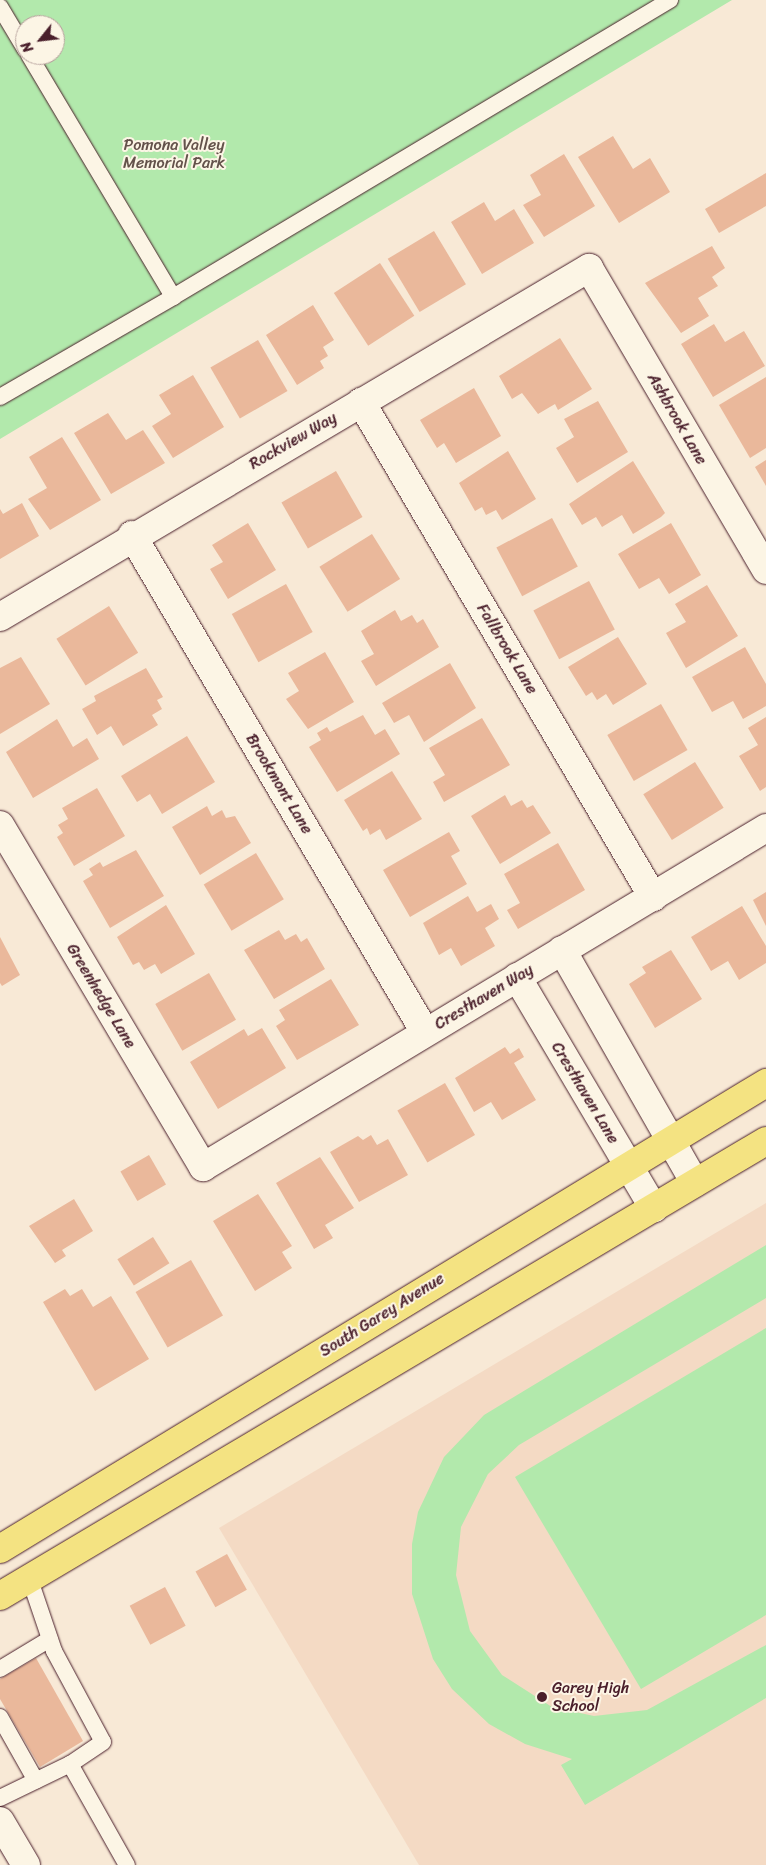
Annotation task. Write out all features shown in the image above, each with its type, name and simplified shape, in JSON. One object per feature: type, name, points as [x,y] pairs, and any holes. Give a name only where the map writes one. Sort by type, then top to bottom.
[{"type":"main road","name":"South Garey Avenue","points":[[0,1550],[627,1164],[766,1083]]},
{"type":"main road","points":[[0,1596],[30,1580],[766,1141]]},
{"type":"street","name":"Rockview Way","points":[[0,617],[132,535],[589,268]]},
{"type":"street","name":"Ashbrook Lane","points":[[589,268],[766,570]]},
{"type":"street","name":"Fallbrook Lane","points":[[361,402],[653,896]]},
{"type":"street","name":"Brookmont Lane","points":[[132,535],[425,1032]]},
{"type":"street","name":"Cresthaven Way","points":[[203,1167],[766,828]]},
{"type":"street","name":"Greenhedge Lane","points":[[4,840],[203,1167]]},
{"type":"street","points":[[562,950],[695,1183]]},
{"type":"street","name":"Cresthaven Lane","points":[[517,977],[654,1209]]},
{"type":"street","points":[[0,1821],[26,1865]]},
{"type":"lane","points":[[0,397],[172,297],[670,0]]},
{"type":"lane","points":[[0,7],[15,32]]},
{"type":"lane","points":[[35,65],[172,297]]},
{"type":"lane","points":[[0,1798],[70,1764],[103,1742],[50,1640],[30,1580]]},
{"type":"lane","points":[[0,1669],[50,1640]]},
{"type":"lane","points":[[0,1717],[36,1781]]},
{"type":"lane","points":[[70,1764],[127,1865]]},
{"type":"shaded area","name":"Garey High School","points":[[766,1203],[766,1865],[419,1865],[219,1528]]},
{"type":"green space","name":"Pomona Valley Memorial Park","points":[[0,0],[732,0],[0,439]]},
{"type":"green space","points":[[766,1245],[766,1298],[519,1445],[488,1474],[461,1527],[456,1575],[470,1631],[502,1675],[552,1707],[594,1716],[647,1710],[766,1645],[766,1698],[585,1805],[561,1765],[572,1759],[525,1744],[489,1724],[452,1689],[433,1659],[412,1594],[412,1544],[418,1512],[444,1457],[484,1415]]},
{"type":"green space","points":[[766,1328],[766,1615],[641,1689],[515,1477]]},
{"type":"building","points":[[613,136],[633,169],[650,158],[670,192],[619,223],[578,157]]},
{"type":"building","points":[[564,154],[595,206],[544,237],[523,205],[541,195],[530,175]]},
{"type":"building","points":[[766,173],[766,206],[719,233],[705,209]]},
{"type":"building","points":[[484,202],[495,221],[514,209],[534,243],[482,274],[451,222]]},
{"type":"building","points":[[434,231],[466,284],[420,312],[388,259]]},
{"type":"building","points":[[712,246],[725,268],[712,277],[718,286],[698,298],[709,316],[681,333],[645,283]]},
{"type":"building","points":[[380,263],[414,316],[368,346],[334,293]]},
{"type":"building","points":[[313,305],[334,340],[323,347],[328,356],[320,361],[324,368],[297,385],[266,335]]},
{"type":"building","points":[[714,324],[725,342],[744,331],[765,366],[713,397],[681,344]]},
{"type":"building","points":[[560,338],[592,389],[558,410],[555,404],[538,414],[522,393],[512,399],[499,376]]},
{"type":"building","points":[[258,340],[288,391],[240,419],[210,368]]},
{"type":"building","points":[[193,375],[224,427],[173,458],[152,426],[171,414],[159,395]]},
{"type":"building","points":[[766,377],[766,448],[750,458],[719,405]]},
{"type":"building","points":[[474,388],[501,436],[456,463],[444,443],[437,448],[420,420]]},
{"type":"building","points":[[598,401],[628,452],[577,483],[556,448],[574,437],[564,419]]},
{"type":"building","points":[[108,413],[126,440],[143,430],[165,463],[111,494],[74,433]]},
{"type":"building","points":[[62,437],[101,500],[50,530],[28,499],[47,488],[29,457]]},
{"type":"building","points":[[508,451],[536,499],[502,520],[496,510],[486,515],[482,507],[475,511],[459,483]]},
{"type":"building","points":[[766,460],[766,486],[755,467]]},
{"type":"building","points":[[633,461],[665,513],[633,534],[622,515],[602,527],[596,517],[582,525],[569,504]]},
{"type":"building","points":[[336,471],[363,517],[308,548],[281,502]]},
{"type":"building","points":[[22,503],[39,536],[0,559],[0,509],[3,514]]},
{"type":"building","points":[[552,518],[578,567],[522,596],[496,548]]},
{"type":"building","points":[[248,523],[276,570],[228,599],[210,569],[223,562],[212,545]]},
{"type":"building","points":[[671,523],[701,575],[669,594],[659,578],[639,589],[618,554]]},
{"type":"building","points":[[372,534],[400,579],[348,612],[319,567]]},
{"type":"building","points":[[589,581],[615,630],[559,659],[533,611]]},
{"type":"building","points":[[286,584],[313,632],[258,662],[232,614]]},
{"type":"building","points":[[707,585],[738,636],[686,668],[666,633],[686,622],[675,604]]},
{"type":"building","points":[[109,606],[138,653],[86,685],[56,639]]},
{"type":"building","points":[[395,610],[401,621],[412,615],[417,623],[423,619],[439,647],[376,686],[361,661],[374,654],[361,631]]},
{"type":"building","points":[[618,637],[647,684],[613,705],[606,694],[597,700],[592,692],[586,696],[568,667]]},
{"type":"building","points":[[745,647],[766,684],[766,706],[743,719],[733,701],[712,712],[692,677]]},
{"type":"building","points":[[325,652],[354,702],[308,729],[286,699],[299,691],[288,673]]},
{"type":"building","points":[[21,657],[50,704],[0,734],[0,668]]},
{"type":"building","points":[[450,663],[476,708],[424,742],[409,715],[394,723],[382,703]]},
{"type":"building","points":[[146,668],[163,697],[157,700],[162,709],[152,715],[158,725],[123,746],[111,726],[97,735],[82,709],[96,701],[94,696]]},
{"type":"building","points":[[661,704],[688,750],[634,781],[607,735]]},
{"type":"building","points":[[363,715],[375,735],[385,729],[400,754],[337,792],[309,747],[321,740],[317,733],[327,727],[330,732]]},
{"type":"building","points":[[766,717],[766,787],[760,791],[739,756],[758,745],[748,728]]},
{"type":"building","points":[[482,718],[510,765],[444,802],[433,782],[445,775],[429,748]]},
{"type":"building","points":[[57,719],[73,747],[87,738],[99,759],[33,798],[6,752]]},
{"type":"building","points":[[187,736],[215,782],[162,814],[150,794],[137,802],[121,776]]},
{"type":"building","points":[[695,762],[724,808],[672,840],[643,794]]},
{"type":"building","points":[[392,771],[422,819],[386,840],[380,829],[370,835],[367,828],[363,831],[344,800]]},
{"type":"building","points":[[97,788],[125,836],[74,866],[57,837],[63,833],[58,825],[68,819],[62,808]]},
{"type":"building","points":[[505,795],[511,806],[522,800],[527,808],[533,805],[551,833],[500,864],[471,816]]},
{"type":"building","points":[[207,806],[212,816],[222,810],[226,818],[235,816],[251,843],[200,875],[172,827]]},
{"type":"building","points":[[449,832],[460,851],[451,856],[467,884],[410,917],[383,870]]},
{"type":"building","points":[[558,843],[585,890],[518,929],[507,910],[520,903],[504,874]]},
{"type":"building","points":[[136,850],[164,896],[110,928],[83,881],[93,875],[89,869],[100,862],[103,867]]},
{"type":"building","points":[[256,853],[284,899],[232,931],[204,884]]},
{"type":"building","points":[[766,892],[766,926],[753,900]]},
{"type":"building","points":[[468,896],[477,912],[491,904],[499,919],[485,928],[495,946],[461,966],[451,948],[439,955],[423,923]]},
{"type":"building","points":[[166,905],[195,954],[161,974],[155,964],[144,970],[139,962],[133,965],[117,937]]},
{"type":"building","points":[[742,906],[766,946],[766,963],[739,980],[728,961],[711,971],[691,937]]},
{"type":"building","points":[[279,930],[285,940],[296,934],[301,942],[307,938],[325,969],[274,999],[244,950]]},
{"type":"building","points":[[0,937],[20,975],[2,986],[0,983]]},
{"type":"building","points":[[671,950],[702,999],[655,1028],[629,984],[646,973],[642,967]]},
{"type":"building","points":[[209,973],[236,1020],[182,1051],[155,1004]]},
{"type":"building","points":[[331,979],[359,1025],[297,1060],[276,1026],[285,1020],[279,1010]]},
{"type":"building","points":[[262,1028],[286,1068],[218,1109],[190,1062],[244,1029],[248,1036]]},
{"type":"building","points":[[505,1047],[510,1054],[519,1048],[524,1057],[514,1063],[536,1100],[502,1120],[491,1102],[474,1112],[455,1078]]},
{"type":"building","points":[[445,1083],[475,1135],[427,1162],[397,1110]]},
{"type":"building","points":[[371,1135],[377,1145],[388,1139],[408,1175],[359,1202],[330,1152],[358,1136],[363,1140]]},
{"type":"building","points":[[149,1155],[166,1184],[137,1201],[120,1172]]},
{"type":"building","points":[[320,1157],[354,1208],[325,1225],[333,1238],[314,1249],[276,1183]]},
{"type":"building","points":[[258,1194],[292,1246],[282,1252],[292,1268],[255,1291],[213,1221]]},
{"type":"building","points":[[74,1199],[93,1231],[62,1250],[66,1256],[55,1263],[29,1226]]},
{"type":"building","points":[[153,1237],[169,1263],[134,1286],[117,1259]]},
{"type":"building","points":[[191,1260],[223,1315],[168,1347],[136,1292]]},
{"type":"building","points":[[65,1289],[70,1296],[82,1289],[93,1307],[111,1296],[149,1359],[95,1391],[43,1302]]},
{"type":"building","points":[[227,1554],[247,1590],[215,1607],[196,1571]]},
{"type":"building","points":[[165,1587],[186,1626],[150,1645],[130,1606]]},
{"type":"building","points":[[36,1658],[83,1741],[40,1767],[0,1699],[0,1679]]},
{"type":"place","name":"Garey High School","points":[[542,1697]]}]
